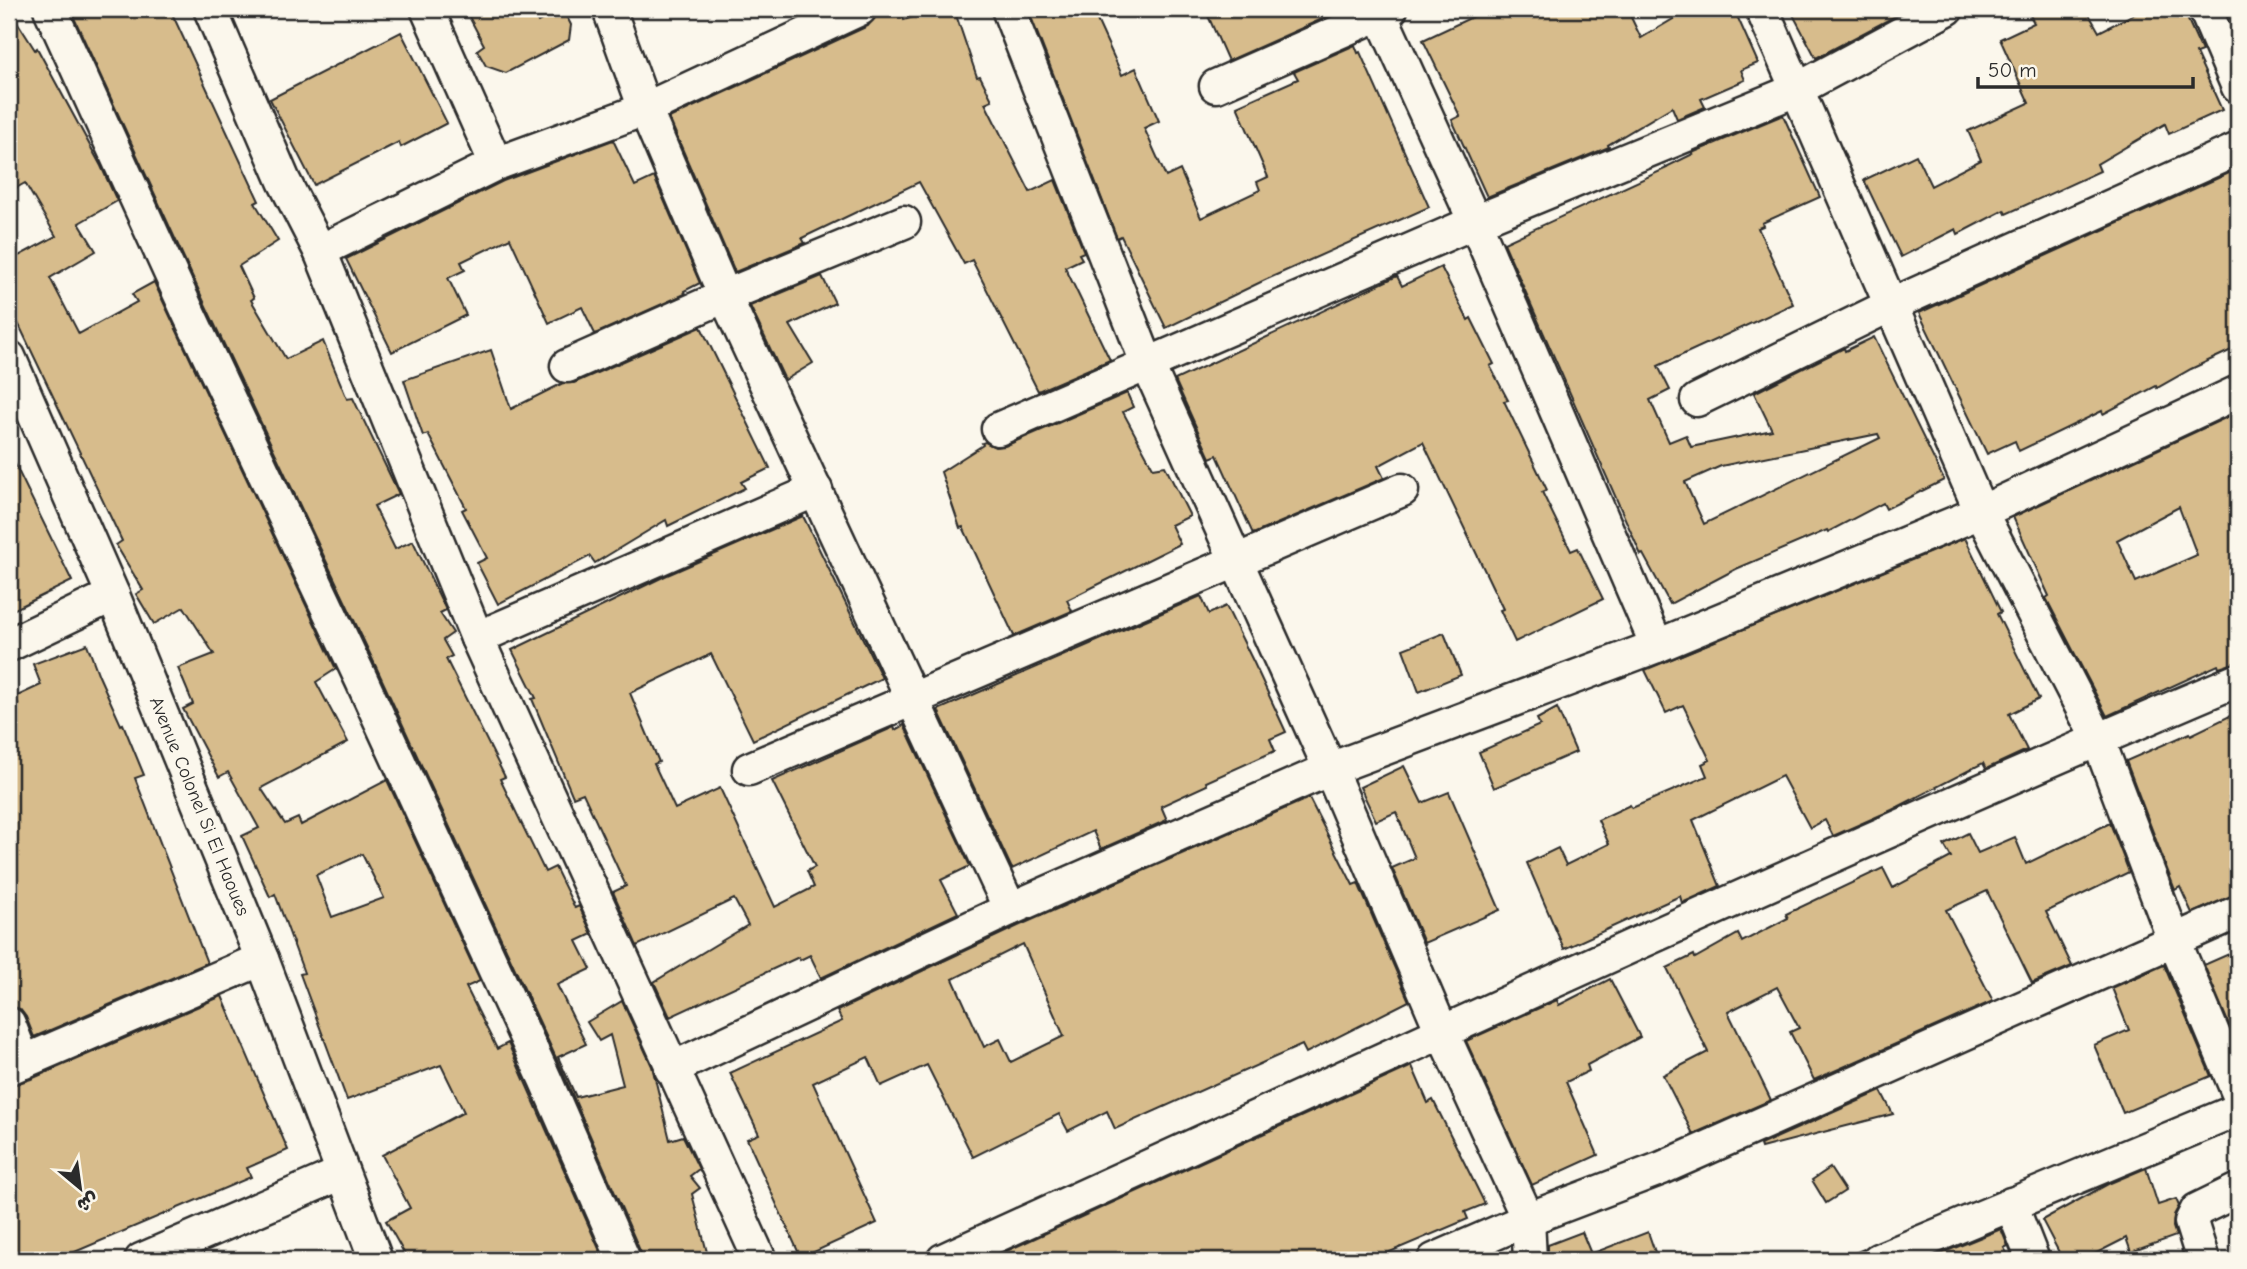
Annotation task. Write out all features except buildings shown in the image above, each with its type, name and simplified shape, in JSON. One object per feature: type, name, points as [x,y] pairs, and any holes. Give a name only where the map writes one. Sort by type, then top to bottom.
[{"type":"street","points":[[50,9],[522,1029],[624,1260]]},
{"type":"street","points":[[210,9],[284,181],[320,251],[477,638],[760,1260]]},
{"type":"street","points":[[427,9],[496,163]]},
{"type":"street","points":[[609,9],[645,109],[725,296],[1010,909]]},
{"type":"street","points":[[320,251],[496,163],[645,109],[860,9]]},
{"type":"street","points":[[1008,9],[1147,363],[1330,769],[1442,1032],[1528,1219],[1530,1260]]},
{"type":"street","points":[[1762,9],[1981,512],[2098,739],[2174,940],[2238,1093]]},
{"type":"street","points":[[998,429],[1475,222],[1796,90],[1947,9]]},
{"type":"street","points":[[2205,9],[2238,87]]},
{"type":"street","points":[[1216,86],[1383,10],[1657,646]]},
{"type":"street","points":[[1697,400],[1891,305],[2238,149]]},
{"type":"street","points":[[567,366],[725,296],[904,222]]},
{"type":"street","name":"Avenue Colonel Si El Haoues","points":[[9,357],[113,595],[262,958],[376,1260]]},
{"type":"street","points":[[671,1069],[1010,909],[1330,769],[1657,646],[1981,512],[2238,392]]},
{"type":"street","points":[[477,638],[816,489]]},
{"type":"street","points":[[749,769],[1402,491]]},
{"type":"street","points":[[9,645],[113,595]]},
{"type":"street","points":[[943,1260],[1442,1032],[2098,739],[2238,680]]},
{"type":"street","points":[[1434,1260],[1528,1219],[1662,1168],[2238,912]]},
{"type":"street","points":[[9,1024],[16,1065],[262,958]]},
{"type":"street","points":[[1878,1260],[1916,1253],[2011,1204],[2238,1110]]},
{"type":"street","points":[[141,1260],[342,1173]]},
{"type":"street","points":[[2203,1260],[2191,1222],[2197,1210],[2238,1190]]},
{"type":"street","points":[[2011,1204],[2033,1260]]}]
